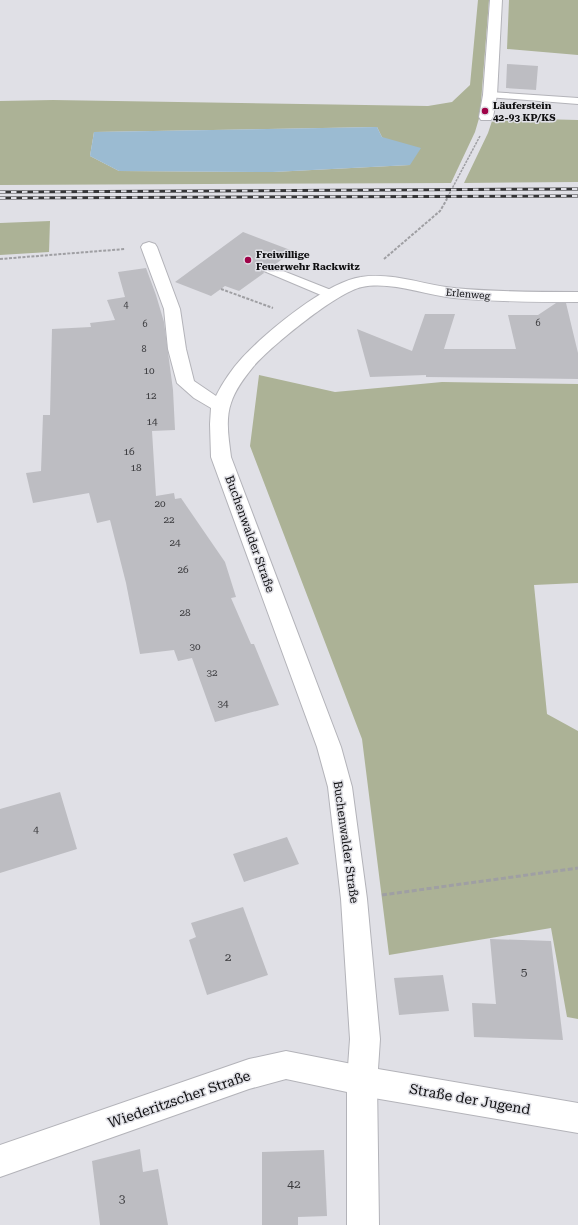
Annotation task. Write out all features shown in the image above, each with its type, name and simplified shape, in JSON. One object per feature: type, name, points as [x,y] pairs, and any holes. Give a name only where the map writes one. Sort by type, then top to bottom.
[{"type":"street","points":[[486,117],[490,95],[496,0]]},
{"type":"street","points":[[149,247],[172,309],[176,349],[186,383],[200,394],[221,406]]},
{"type":"street","name":"Buchenwalder Straße","points":[[359,282],[347,286],[332,295],[258,351],[232,383],[221,406],[221,457],[329,747],[340,787],[354,899],[365,1039],[362,1081],[363,1225]]},
{"type":"street","name":"Erlenweg","points":[[359,282],[374,282],[452,293],[504,297],[578,297]]},
{"type":"street","name":"Wiederitzscher Straße","points":[[0,1160],[250,1074],[286,1065],[362,1081]]},
{"type":"street","name":"Straße der Jugend","points":[[362,1081],[578,1118]]},
{"type":"lane","points":[[490,95],[578,101]]},
{"type":"lane","points":[[268,270],[332,295]]},
{"type":"path","points":[[359,282],[440,211],[457,182],[482,133],[486,117]]},
{"type":"path","points":[[0,259],[149,247]]},
{"type":"path","points":[[221,289],[301,318]]},
{"type":"path","points":[[354,899],[578,868]]},
{"type":"green space","points":[[478,0],[489,0],[480,115],[475,132],[451,183],[0,185],[0,101],[53,100],[428,106],[452,102],[470,85]],"holes":[[[377,127],[382,137],[410,165],[273,172],[119,171],[90,156],[94,132]]]},
{"type":"green space","points":[[509,0],[578,0],[578,55],[507,49]]},
{"type":"green space","points":[[493,118],[578,120],[578,182],[464,183],[488,133]]},
{"type":"green space","points":[[50,221],[49,252],[0,255],[0,223]]},
{"type":"green space","points":[[259,375],[335,392],[442,382],[578,384],[578,583],[534,585],[547,714],[578,731],[578,1019],[567,1017],[551,928],[389,955],[362,739],[250,446]]},
{"type":"water","points":[[377,127],[382,137],[421,148],[410,165],[273,172],[119,171],[90,156],[94,132]]},
{"type":"building","points":[[507,64],[538,66],[536,90],[506,88]]},
{"type":"building","name":"Freiwillige Feuerwehr Rackwitz","points":[[243,232],[293,251],[273,266],[267,264],[261,268],[264,273],[239,291],[225,286],[211,296],[175,282]]},
{"type":"building","points":[[146,268],[164,322],[173,390],[175,430],[152,431],[156,496],[174,493],[175,499],[181,498],[225,562],[236,597],[231,598],[251,644],[254,644],[279,705],[215,722],[192,658],[178,661],[174,650],[140,654],[126,583],[110,520],[97,523],[89,493],[33,503],[26,473],[41,471],[43,415],[50,415],[52,329],[91,327],[90,323],[115,320],[107,300],[125,297],[118,272]]},
{"type":"building","points":[[556,303],[566,303],[578,353],[578,379],[426,377],[426,375],[370,377],[357,329],[412,351],[425,314],[455,314],[444,349],[516,349],[508,315],[538,315]]},
{"type":"building","points":[[60,792],[77,849],[0,873],[0,809]]},
{"type":"building","points":[[287,837],[299,864],[244,882],[233,854]]},
{"type":"building","points":[[243,907],[268,975],[207,995],[189,940],[196,937],[191,923]]},
{"type":"building","points":[[490,939],[551,941],[563,1040],[474,1037],[472,1003],[496,1004]]},
{"type":"building","points":[[443,975],[449,1011],[399,1015],[394,978]]},
{"type":"building","points":[[140,1149],[143,1172],[158,1169],[168,1225],[100,1225],[92,1161]]},
{"type":"building","points":[[324,1150],[327,1216],[298,1217],[298,1225],[262,1225],[262,1152]]},
{"type":"railway","points":[[0,192],[578,189]]},
{"type":"railway","points":[[0,198],[578,196]]},
{"type":"place","name":"Läuferstein 42-93 KP/KS","points":[[485,111]]},
{"type":"place","name":"Freiwillige Feuerwehr Rackwitz","points":[[248,260]]}]
